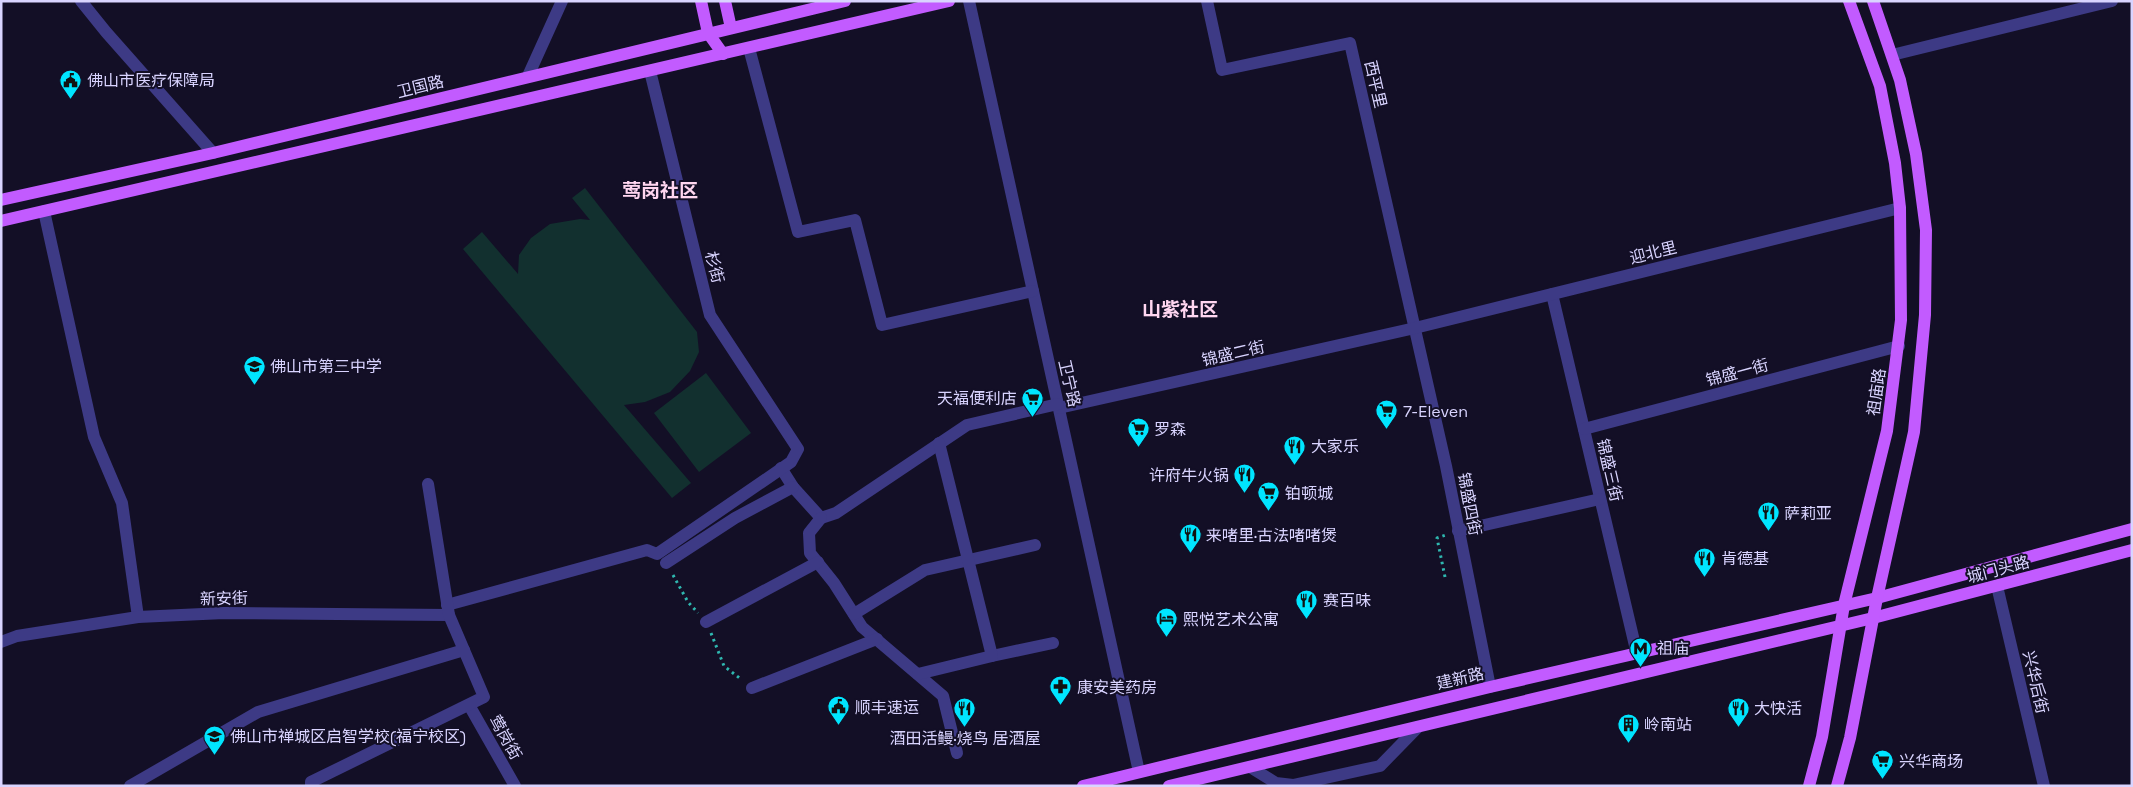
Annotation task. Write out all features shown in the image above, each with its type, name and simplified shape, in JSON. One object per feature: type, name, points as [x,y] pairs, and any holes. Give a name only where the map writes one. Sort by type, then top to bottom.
[{"type":"main road","points":[[700,1],[708,33],[723,54]]},
{"type":"main road","points":[[723,54],[731,28],[725,1]]},
{"type":"main road","name":"卫国路","points":[[1,200],[213,153],[845,1]]},
{"type":"main road","points":[[1,221],[949,1]]},
{"type":"main road","name":"祖庙路","points":[[1809,786],[1822,737],[1844,605],[1887,431],[1901,320],[1900,208],[1895,163],[1880,86],[1849,1]]},
{"type":"main road","points":[[1837,786],[1850,738],[1877,598],[1914,432],[1924,315],[1926,230],[1916,154],[1900,80],[1873,1]]},
{"type":"main road","name":"城门头路","points":[[1844,605],[1877,598],[2132,529]]},
{"type":"main road","name":"城门头路","points":[[1873,618],[2132,550]]},
{"type":"main road","name":"建新路","points":[[1083,786],[1490,687],[1844,605]]},
{"type":"main road","points":[[1169,786],[1873,618]]},
{"type":"street","points":[[81,1],[213,153]]},
{"type":"street","points":[[528,76],[562,1]]},
{"type":"street","name":"卫宁路","points":[[969,1],[1139,772]]},
{"type":"street","name":"西平里","points":[[1207,1],[1222,70],[1350,42],[1415,328]]},
{"type":"street","points":[[1892,54],[2112,1]]},
{"type":"street","points":[[749,48],[798,232],[855,220],[882,325],[1033,291]]},
{"type":"street","name":"杉街","points":[[650,71],[710,315],[798,449],[791,462],[782,468]]},
{"type":"street","name":"迎北里","points":[[1415,328],[1900,208]]},
{"type":"street","points":[[44,211],[94,437],[122,503],[138,617]]},
{"type":"street","name":"锦盛三街","points":[[1552,294],[1637,654]]},
{"type":"street","name":"锦盛二街","points":[[822,518],[836,513],[967,425],[1415,328]]},
{"type":"street","name":"锦盛四街","points":[[1415,328],[1446,466],[1490,687]]},
{"type":"street","name":"锦盛一街","points":[[1584,429],[1899,346]]},
{"type":"street","points":[[939,444],[992,656]]},
{"type":"street","points":[[662,558],[782,468],[793,487],[822,518],[809,533],[810,553],[834,582],[862,627],[943,696],[957,753]]},
{"type":"street","points":[[311,786],[311,782],[484,696],[448,610],[428,484]]},
{"type":"street","points":[[662,558],[793,487]]},
{"type":"street","points":[[1458,531],[1600,499]]},
{"type":"street","points":[[854,614],[925,570],[1035,545]]},
{"type":"street","name":"新安街","points":[[1,642],[17,636],[138,617],[224,613],[448,610],[647,550],[662,558]]},
{"type":"street","points":[[706,622],[818,562]]},
{"type":"street","name":"兴华后街","points":[[1997,586],[2044,786]]},
{"type":"street","points":[[752,688],[877,639]]},
{"type":"street","points":[[918,674],[1053,643]]},
{"type":"street","points":[[130,786],[258,712],[464,650]]},
{"type":"street","name":"莺岗街","points":[[469,705],[515,786]]},
{"type":"street","points":[[1250,767],[1276,783],[1293,785],[1380,766],[1418,727]]},
{"type":"path","points":[[1445,577],[1437,538],[1458,531]]},
{"type":"green space","points":[[585,188],[697,332],[699,352],[690,371],[670,392],[645,402],[624,405],[691,483],[672,498],[463,249],[482,232],[518,274],[519,255],[531,238],[550,224],[580,219],[590,220],[572,198]]},
{"type":"green space","points":[[706,373],[751,433],[699,472],[654,413]]},
{"type":"place","name":"佛山市医疗保障局","points":[[71,99]]},
{"type":"place","name":"佛山市第三中学","points":[[254,385]]},
{"type":"place","name":"天福便利店","points":[[1033,417]]},
{"type":"place","name":"7-Eleven","points":[[1387,430]]},
{"type":"place","name":"罗森","points":[[1138,448]]},
{"type":"place","name":"大家乐","points":[[1295,465]]},
{"type":"place","name":"许府牛火锅","points":[[1245,494]]},
{"type":"place","name":"铂顿城","points":[[1269,512]]},
{"type":"place","name":"萨莉亚","points":[[1768,532]]},
{"type":"place","name":"来啫里·古法啫啫煲","points":[[1190,554]]},
{"type":"place","name":"肯德基","points":[[1705,577]]},
{"type":"place","name":"赛百味","points":[[1307,619]]},
{"type":"place","name":"熙悦艺术公寓","points":[[1167,638]]},
{"type":"place","name":"祖庙","points":[[1641,667]]},
{"type":"place","name":"康安美药房","points":[[1061,706]]},
{"type":"place","name":"顺丰速运","points":[[839,726]]},
{"type":"place","name":"大快活","points":[[1738,727]]},
{"type":"place","name":"酒田活鳗·烧鸟 居酒屋","points":[[965,728]]},
{"type":"place","name":"岭南站","points":[[1628,743]]},
{"type":"place","name":"佛山市禅城区启智学校(福宁校区)","points":[[214,755]]},
{"type":"place","name":"兴华商场","points":[[1883,780]]},
{"type":"district","name":"莺岗社区","points":[[660,190]]},
{"type":"district","name":"山紫社区","points":[[1180,309]]}]
